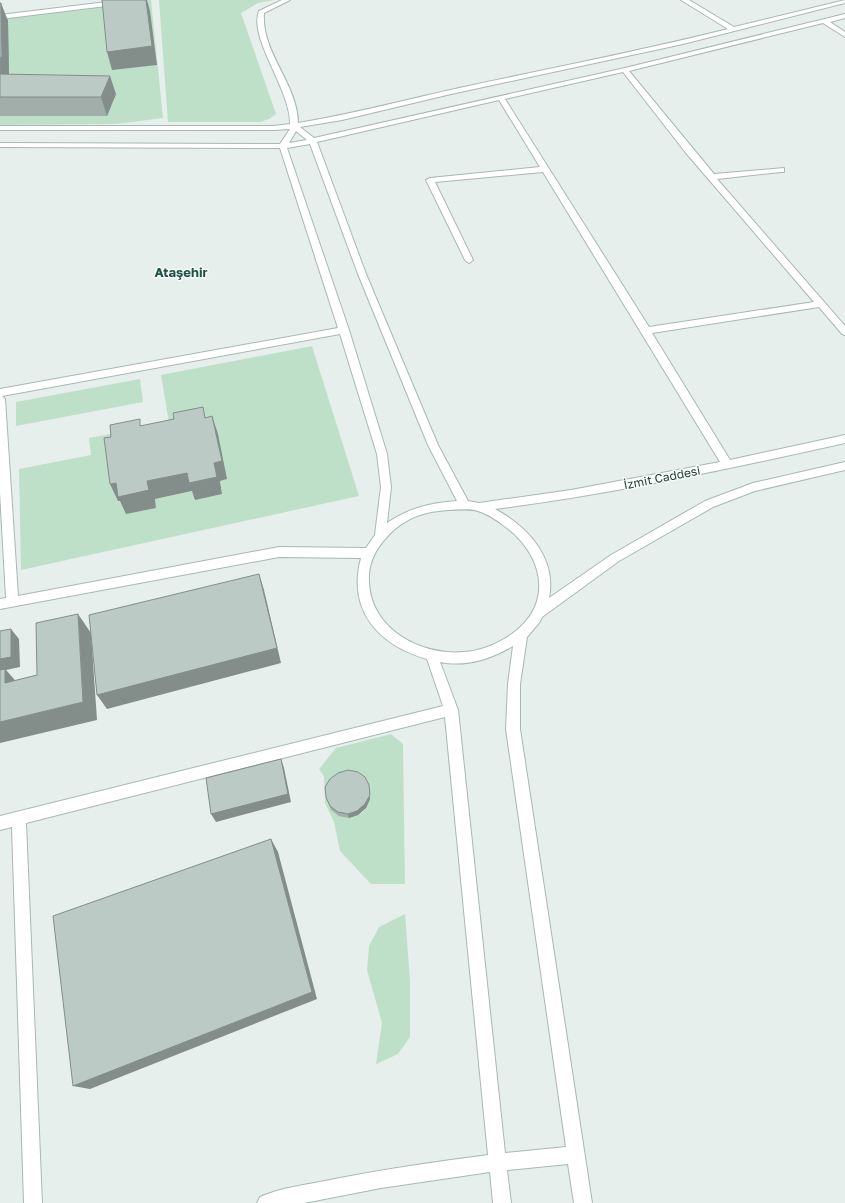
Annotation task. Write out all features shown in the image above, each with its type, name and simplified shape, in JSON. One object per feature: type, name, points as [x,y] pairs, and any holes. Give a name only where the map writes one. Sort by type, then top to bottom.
[{"type":"street","points":[[0,17],[139,0]]},
{"type":"street","points":[[287,0],[267,8],[261,12],[259,17],[264,36],[293,111],[294,126],[283,146],[344,330],[382,454],[386,487],[380,534]]},
{"type":"street","points":[[684,0],[733,29]]},
{"type":"street","points":[[0,140],[1,128],[273,128],[294,126],[342,118],[733,29],[845,1]]},
{"type":"street","points":[[0,145],[283,146],[313,141],[625,70],[845,16]]},
{"type":"street","points":[[824,21],[845,35]]},
{"type":"street","points":[[625,70],[688,151],[845,332]]},
{"type":"street","points":[[501,98],[646,331],[727,465]]},
{"type":"street","points":[[141,121],[155,128]]},
{"type":"street","points":[[294,126],[313,141],[364,278],[434,445],[465,506]]},
{"type":"street","points":[[469,260],[430,180],[546,170]]},
{"type":"street","points":[[712,177],[781,170]]},
{"type":"street","points":[[646,331],[820,304]]},
{"type":"street","points":[[0,393],[344,330]]},
{"type":"street","points":[[0,399],[12,602]]},
{"type":"street","name":"İzmit Caddesi","points":[[845,439],[727,465],[584,492],[478,507],[448,506],[422,509],[399,519],[380,534],[367,553],[361,578],[365,603],[379,626],[402,645],[432,656],[464,658],[495,650],[521,635],[538,613],[615,558],[709,504],[753,487],[845,466]]},
{"type":"street","name":"İzmit Caddesi","points":[[478,507],[498,516],[519,529],[535,547],[544,568],[545,591],[538,613]]},
{"type":"street","points":[[0,604],[279,552],[367,553]]},
{"type":"street","points":[[521,635],[514,684],[513,730],[583,1203]]},
{"type":"street","points":[[432,656],[451,710],[502,1203]]},
{"type":"street","points":[[0,823],[451,710]]},
{"type":"street","points":[[19,818],[33,1203]]},
{"type":"street","points":[[266,1203],[311,1192],[498,1161],[576,1155]]},
{"type":"green space","points":[[139,0],[151,0],[163,118],[116,124],[0,125],[0,17]]},
{"type":"green space","points":[[159,0],[274,0],[258,3],[241,13],[276,114],[269,119],[260,122],[168,122]]},
{"type":"green space","points":[[312,346],[359,496],[21,570],[19,469],[91,455],[89,438],[169,423],[161,375]],"holes":[[[227,479],[220,481],[222,494],[193,491],[155,499],[156,508],[124,500],[118,501]]]},
{"type":"green space","points":[[140,379],[143,402],[16,426],[16,402]]},
{"type":"green space","points":[[391,734],[403,744],[405,884],[371,884],[340,851],[334,822],[325,803],[324,776],[319,769],[336,748]],"holes":[[[370,790],[367,806],[363,811],[352,817],[346,817],[331,810]]]},
{"type":"green space","points":[[405,914],[410,980],[410,1037],[398,1054],[376,1064],[382,1023],[367,970],[369,946],[379,927]]},
{"type":"building","points":[[102,0],[146,0],[152,46],[107,52]]},
{"type":"building","points":[[0,3],[2,57],[0,58]]},
{"type":"building","points":[[0,74],[110,76],[101,97],[0,97]]},
{"type":"building","points":[[203,407],[205,418],[212,416],[222,461],[214,463],[217,477],[189,483],[187,473],[147,481],[149,490],[118,497],[116,483],[110,484],[104,438],[111,437],[110,425],[140,419],[140,426],[174,419],[173,413]]},
{"type":"building","points":[[259,574],[277,648],[97,695],[89,615]]},
{"type":"building","points":[[78,614],[83,702],[0,722],[0,670],[5,669],[5,683],[37,675],[36,623]]},
{"type":"building","points":[[11,629],[11,657],[0,659],[0,631]]},
{"type":"building","points":[[281,759],[288,794],[211,814],[206,778]]},
{"type":"building","points":[[348,770],[358,772],[365,777],[369,785],[370,795],[365,804],[357,811],[348,814],[338,812],[330,806],[326,797],[325,787],[330,779],[338,773]]},
{"type":"building","points":[[271,839],[312,992],[73,1086],[53,916]]},
{"type":"district","name":"Ataşehir","points":[[181,272]]}]
